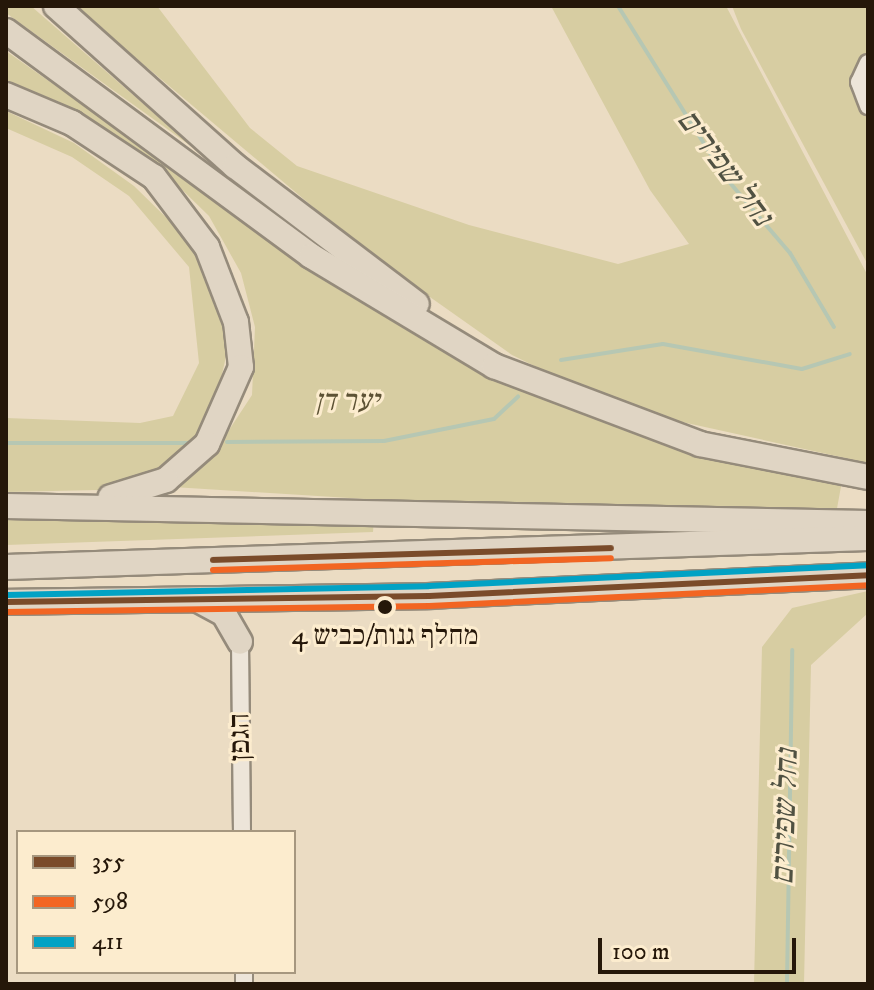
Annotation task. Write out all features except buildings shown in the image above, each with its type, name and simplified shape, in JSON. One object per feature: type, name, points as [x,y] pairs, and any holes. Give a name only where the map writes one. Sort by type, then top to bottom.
[{"type":"highway","points":[[56,6],[326,240],[560,396]]},
{"type":"highway","points":[[6,31],[311,256],[453,345],[560,396],[726,451],[868,477]]},
{"type":"highway","points":[[6,95],[72,123],[170,193],[212,257],[240,341],[241,367],[223,421],[187,465],[143,489],[55,505]]},
{"type":"highway","points":[[6,506],[868,523]]},
{"type":"highway","points":[[6,567],[868,538]]},
{"type":"highway","points":[[6,604],[868,575]]},
{"type":"highway","points":[[240,642],[251,616],[280,596]]},
{"type":"highway","points":[[196,599],[224,614],[240,642]]},
{"type":"street","points":[[868,63],[859,82],[868,106]]},
{"type":"street","name":"הגפן","points":[[240,642],[242,830]]},
{"type":"green space","points":[[6,6],[31,6],[195,149],[6,13]]},
{"type":"green space","points":[[74,6],[157,6],[250,128],[297,166],[469,225],[618,264],[689,244],[650,190],[551,6],[726,6],[868,276],[868,463],[623,409],[512,355],[369,254]]},
{"type":"green space","points":[[732,6],[868,6],[868,265],[741,29]]},
{"type":"green space","name":"יער דן","points":[[6,51],[258,228],[462,357],[842,481],[836,514],[477,506],[173,487],[212,456],[252,395],[255,327],[241,273],[209,216],[165,173],[59,102],[6,80]]},
{"type":"green space","points":[[6,111],[74,143],[134,186],[182,233],[213,286],[230,339],[210,427],[186,453],[135,480],[98,490],[6,492],[6,418],[140,423],[173,416],[199,363],[189,267],[129,196],[72,157],[6,128]]},
{"type":"green space","points":[[374,518],[373,532],[6,545],[6,520]]},
{"type":"green space","points":[[868,591],[868,613],[811,665],[804,984],[754,984],[762,647],[792,608]]},
{"type":"waterway","name":"נחל שפירים","points":[[618,6],[725,177],[790,253],[834,327]]},
{"type":"waterway","points":[[561,360],[663,344],[802,369],[850,354]]},
{"type":"waterway","points":[[227,442],[384,441],[494,419],[518,397]]},
{"type":"waterway","points":[[6,443],[191,443]]},
{"type":"waterway","name":"נחל שפירים","points":[[787,984],[792,650]]},
{"type":"transit line","name":"355","points":[[213,560],[611,548]]},
{"type":"transit line","name":"598","points":[[213,570],[611,558]]},
{"type":"transit line","name":"411","points":[[6,595],[429,586],[868,565]]},
{"type":"transit line","name":"355","points":[[6,602],[429,596],[868,575]]},
{"type":"transit line","name":"598","points":[[6,612],[429,606],[868,585]]},
{"type":"place","name":"מחלף גנות/כביש 4","points":[[385,607]]}]
